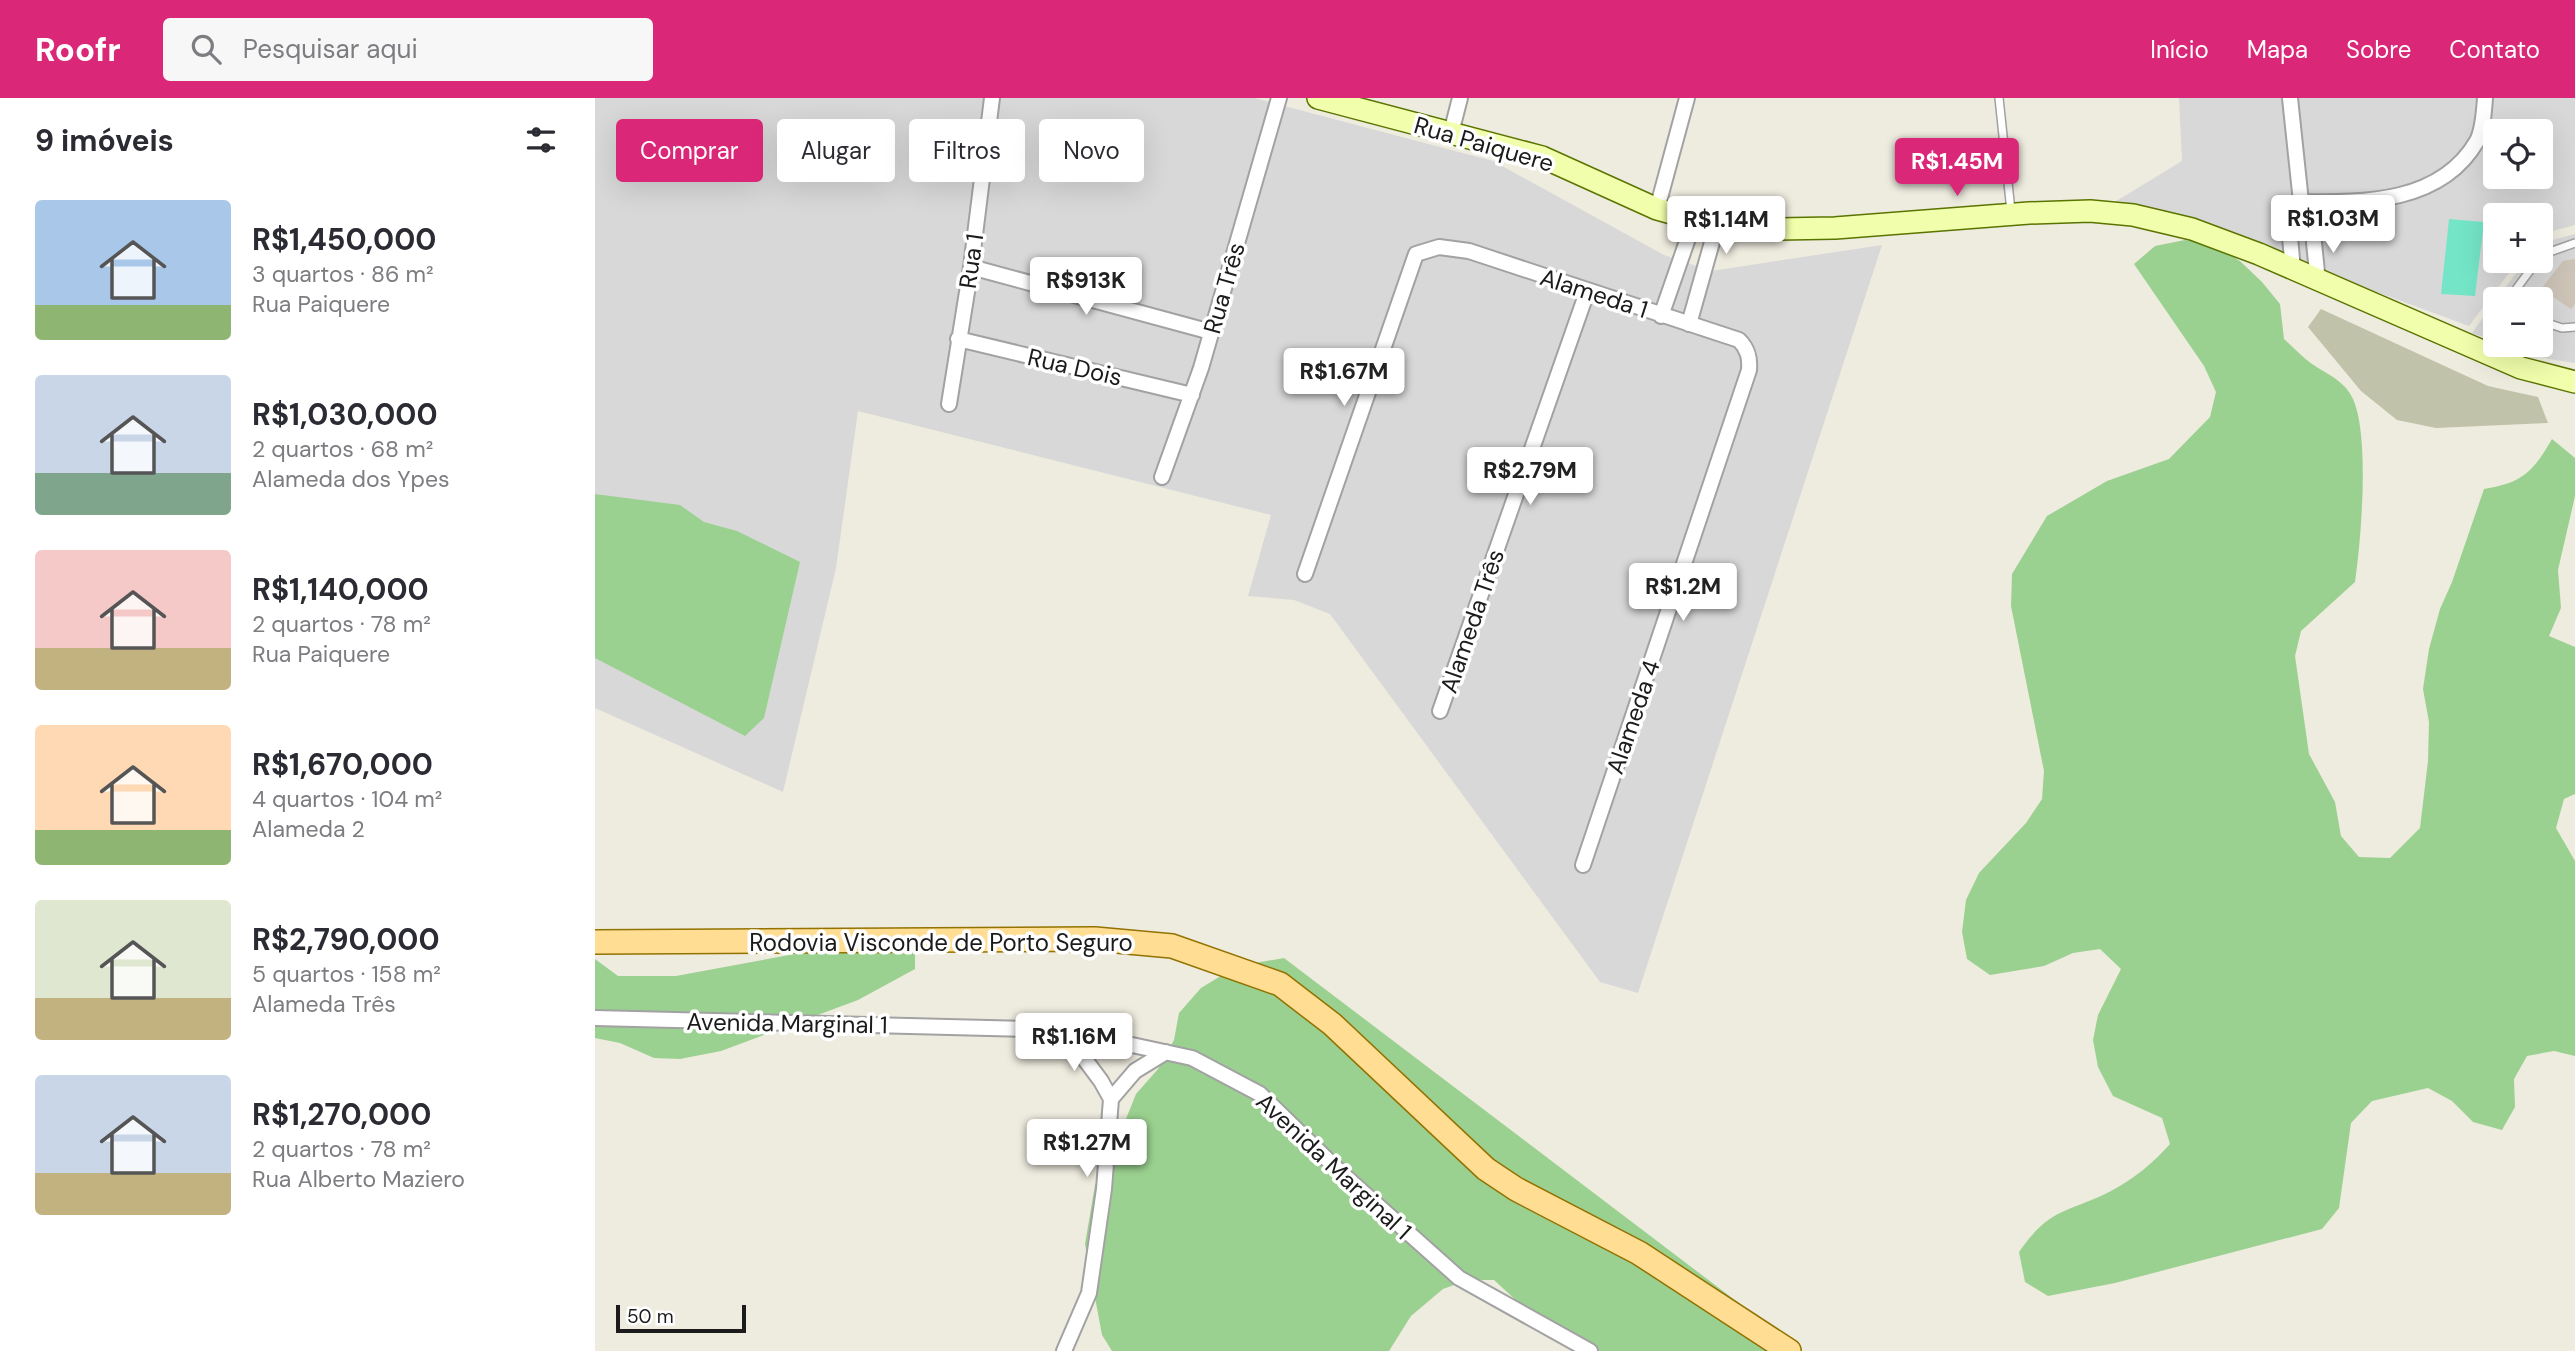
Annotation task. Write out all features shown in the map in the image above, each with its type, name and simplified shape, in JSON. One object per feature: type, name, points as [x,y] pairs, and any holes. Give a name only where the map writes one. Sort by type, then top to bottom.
[{"type":"main road","name":"Rodovia Visconde de Porto Seguro","points":[[595,942],[1095,939],[1172,946],[1221,962],[1280,984],[1332,1024],[1486,1169],[1516,1189],[1639,1253],[1734,1312],[1789,1351]]},
{"type":"street","name":"Rua 1","points":[[949,404],[971,267],[992,98]]},
{"type":"street","name":"Rua 1","points":[[988,116],[1001,98]]},
{"type":"street","name":"Rua Três","points":[[1162,477],[1192,395],[1279,98]]},
{"type":"street","name":"Rua Paiquere","points":[[1318,98],[1542,157],[1657,209],[1716,228],[1752,232],[2090,211],[2133,215],[2192,229],[2521,368],[2575,382]]},
{"type":"street","points":[[1451,133],[1460,98]]},
{"type":"street","points":[[1657,209],[1687,98]]},
{"type":"street","points":[[2290,98],[2301,202],[2311,213],[2318,282]]},
{"type":"street","points":[[2293,270],[2288,215],[2301,202],[2369,200],[2425,189],[2453,170],[2478,139],[2485,98]]},
{"type":"street","points":[[1661,316],[1694,221]]},
{"type":"street","points":[[1689,324],[1716,228]]},
{"type":"street","name":"Alameda 1","points":[[1305,574],[1416,254],[1439,247],[1469,251],[1739,340],[1750,359],[1749,370]]},
{"type":"street","points":[[971,267],[1211,332]]},
{"type":"street","name":"Alameda Três","points":[[1440,711],[1587,292]]},
{"type":"street","name":"Rua Dois","points":[[958,339],[1192,395]]},
{"type":"street","name":"Alameda 4","points":[[1583,865],[1749,370]]},
{"type":"street","name":"Avenida Marginal 1","points":[[595,1018],[1063,1030],[1192,1058],[1260,1094],[1357,1188],[1459,1278],[1590,1351]]},
{"type":"street","points":[[1063,1030],[1111,1099],[1103,1200],[1089,1293],[1064,1351]]},
{"type":"street","points":[[1111,1099],[1135,1071],[1166,1052]]},
{"type":"lane","points":[[1999,98],[2012,215]]},
{"type":"lane","points":[[2553,251],[2575,243]]},
{"type":"lane","points":[[2553,325],[2562,328],[2575,327]]},
{"type":"shaded area","points":[[595,98],[1254,98],[1493,161],[1664,255],[1711,271],[1882,245],[1638,993],[1600,982],[1330,614],[1294,600],[1248,596],[1271,515],[858,411],[836,568],[783,792],[595,708]]},
{"type":"shaded area","points":[[2179,98],[2575,98],[2575,225],[2553,231],[2553,203],[2483,203],[2483,273],[2509,273],[2498,287],[2483,287],[2483,307],[2469,326],[2336,277],[2113,203],[2182,161]]},
{"type":"shaded area","points":[[2575,234],[2575,363],[2542,357],[2553,357],[2553,287],[2506,287],[2516,273],[2553,273],[2553,240]]},
{"type":"shaded area","points":[[2321,309],[2488,386],[2538,397],[2548,423],[2436,428],[2397,420],[2361,391],[2308,327]]},
{"type":"shaded area","points":[[2483,318],[2483,337],[2472,333]]},
{"type":"green space","points":[[2449,219],[2483,222],[2475,296],[2441,294]]},
{"type":"green space","points":[[2185,240],[2217,245],[2241,262],[2262,282],[2280,304],[2284,339],[2308,361],[2345,387],[2353,399],[2358,416],[2363,489],[2355,582],[2301,631],[2295,656],[2309,754],[2335,802],[2341,836],[2359,857],[2390,858],[2420,828],[2428,761],[2429,722],[2423,689],[2429,649],[2440,609],[2484,489],[2508,483],[2525,474],[2539,460],[2552,439],[2575,458],[2575,496],[2558,570],[2561,608],[2549,636],[2575,647],[2575,794],[2564,799],[2556,828],[2575,861],[2575,1056],[2554,1051],[2527,1056],[2514,1079],[2515,1107],[2502,1130],[2473,1122],[2452,1101],[2428,1088],[2372,1101],[2351,1123],[2339,1208],[2322,1229],[2115,1283],[2048,1296],[2025,1282],[2019,1252],[2030,1237],[2060,1213],[2128,1181],[2170,1144],[2162,1118],[2113,1096],[2098,1067],[2093,1040],[2098,1015],[2121,969],[2100,949],[2073,953],[2044,966],[1990,975],[1967,959],[1962,932],[1966,900],[1979,873],[2026,823],[2042,799],[2044,771],[2011,606],[2012,574],[2047,516],[2107,481],[2169,459],[2210,417],[2216,392],[2204,366],[2134,264],[2155,246]]},
{"type":"green space","points":[[595,494],[680,505],[704,522],[737,531],[800,562],[764,718],[745,736],[595,658]]},
{"type":"green space","points":[[915,943],[915,969],[858,1000],[721,1051],[680,1059],[654,1058],[620,1043],[595,1038],[595,959],[618,976],[676,976],[833,947]]},
{"type":"green space","points":[[1284,958],[1802,1351],[1592,1351],[1518,1302],[1494,1280],[1468,1280],[1443,1289],[1411,1316],[1389,1351],[1112,1351],[1102,1335],[1085,1244],[1095,1185],[1111,1156],[1136,1094],[1158,1069],[1174,1040],[1179,1013],[1201,988],[1224,974],[1249,964]]},
{"type":"building","points":[[2575,259],[2575,304],[2571,309],[2553,297],[2553,287],[2543,287],[2563,261]]}]
